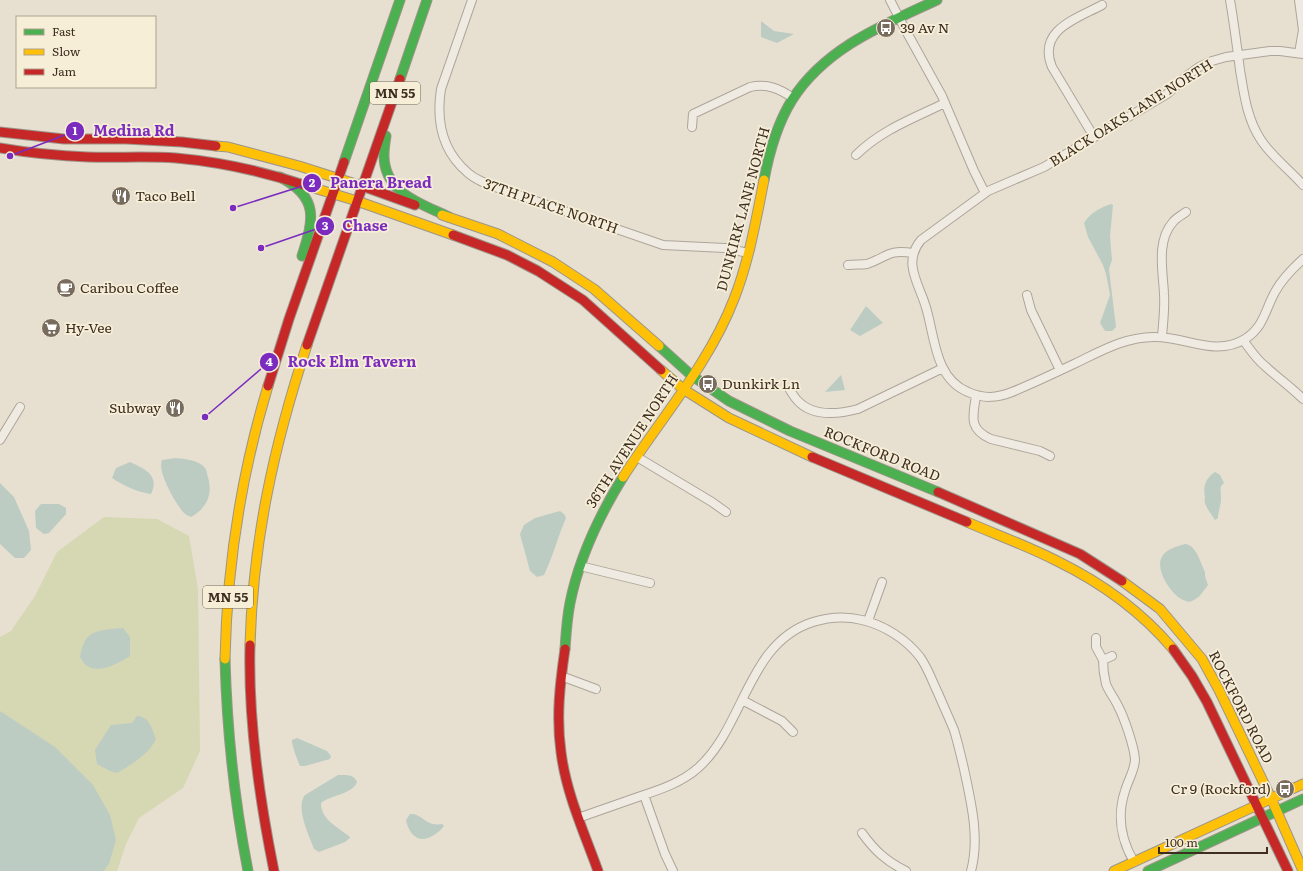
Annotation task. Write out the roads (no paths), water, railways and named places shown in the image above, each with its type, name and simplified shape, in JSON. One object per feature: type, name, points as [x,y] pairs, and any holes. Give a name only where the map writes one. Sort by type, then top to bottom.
[{"type":"main road","name":"MN 55","points":[[248,871],[233,788],[228,739],[225,683],[226,626],[232,552],[244,478],[253,437],[286,327],[334,194],[338,178],[400,0]]},
{"type":"main road","name":"MN 55","points":[[274,871],[265,827],[258,776],[251,694],[252,612],[256,562],[265,503],[275,453],[302,361],[427,0]]},
{"type":"main road","name":"DUNKIRK LANE NORTH","points":[[691,375],[722,326],[732,304],[745,267],[774,138],[779,124],[793,98],[814,71],[829,57],[847,44],[937,0]]},
{"type":"main road","points":[[400,79],[385,145],[384,152],[386,171],[392,184],[396,188],[415,200],[449,217]]},
{"type":"main road","name":"ROCKFORD ROAD","points":[[0,132],[64,139],[174,141],[228,147],[299,166],[363,186],[498,234],[547,259],[594,289],[691,375],[729,401],[790,431],[971,506],[1080,554],[1111,573],[1160,609],[1202,659],[1219,690],[1271,798],[1303,871]]},
{"type":"main road","points":[[0,148],[21,152],[86,157],[175,158],[205,161],[246,168],[280,177],[299,189],[308,200],[312,214],[307,240],[292,290],[286,327]]},
{"type":"main road","name":"ROCKFORD ROAD","points":[[280,177],[358,201],[479,244],[538,271],[583,300],[683,389],[728,418],[758,433],[1056,560],[1085,575],[1113,593],[1131,606],[1154,627],[1175,651],[1195,679],[1215,716],[1288,871]]},
{"type":"main road","name":"36TH AVENUE NORTH","points":[[598,871],[578,818],[563,764],[561,750],[558,705],[570,604],[588,542],[602,512],[618,485],[691,375]]},
{"type":"main road","points":[[1114,871],[1303,784]]},
{"type":"main road","points":[[1148,871],[1303,799]]},
{"type":"street","name":"37TH PLACE NORTH","points":[[472,0],[441,89],[439,104],[439,120],[442,136],[459,164],[468,173],[477,179],[498,188],[663,245],[725,248],[748,252]]},
{"type":"street","points":[[890,0],[945,103],[985,193]]},
{"type":"street","points":[[1230,0],[1245,102],[1252,125],[1260,140],[1270,152],[1303,185]]},
{"type":"street","name":"BLACK OAKS LANE NORTH","points":[[913,253],[916,246],[927,235],[985,193],[1000,185],[1035,172],[1167,94],[1199,67],[1212,61],[1238,56],[1280,51],[1301,54],[1303,30],[1299,0]]},
{"type":"street","points":[[1094,137],[1052,67],[1048,49],[1051,40],[1063,26],[1102,5]]},
{"type":"street","points":[[692,126],[693,114],[750,87],[758,85],[770,86],[780,89],[793,98]]},
{"type":"street","points":[[856,155],[876,138],[891,129],[945,103]]},
{"type":"street","points":[[1162,337],[1164,294],[1161,259],[1163,243],[1169,228],[1174,221],[1186,212]]},
{"type":"street","points":[[848,265],[866,264],[891,252],[902,251],[913,253],[912,269],[924,299],[938,355],[946,375],[955,385],[965,391],[976,396],[989,398],[1012,392],[1125,341],[1141,338],[1162,337],[1210,347],[1223,347],[1243,340],[1256,329],[1264,319],[1275,292],[1284,279],[1303,260]]},
{"type":"street","points":[[1027,295],[1031,310],[1060,370]]},
{"type":"street","points":[[1243,340],[1264,366],[1292,388],[1303,399]]},
{"type":"street","points":[[790,390],[798,401],[808,408],[825,413],[844,413],[858,409],[943,368]]},
{"type":"street","points":[[976,396],[972,417],[978,431],[984,436],[1040,451],[1050,456]]},
{"type":"street","points":[[0,440],[20,407]]},
{"type":"street","points":[[637,457],[726,512]]},
{"type":"street","points":[[580,566],[650,583]]},
{"type":"street","points":[[868,621],[882,582]]},
{"type":"street","points":[[578,818],[644,795],[682,779],[698,769],[721,741],[761,665],[780,641],[793,631],[806,624],[822,619],[837,617],[852,618],[874,623],[902,639],[912,647],[921,658],[927,670],[954,731],[971,802],[975,854],[971,871]]},
{"type":"street","points":[[1096,638],[1096,647],[1103,660],[1106,686],[1124,718],[1135,758],[1134,767],[1125,790],[1121,806],[1123,837],[1128,852],[1134,862]]},
{"type":"street","points":[[1103,660],[1112,656]]},
{"type":"street","points":[[561,676],[596,689]]},
{"type":"street","points":[[742,700],[782,721],[793,732]]},
{"type":"street","points":[[644,795],[665,854],[673,871]]},
{"type":"street","points":[[862,833],[881,856],[893,865],[906,871]]},
{"type":"place","name":"39 Av N","points":[[886,28]]},
{"type":"place","name":"Medina Rd","points":[[10,156]]},
{"type":"place","name":"Taco Bell","points":[[121,196]]},
{"type":"place","name":"Panera Bread","points":[[233,208]]},
{"type":"place","name":"Chase","points":[[261,248]]},
{"type":"place","name":"Caribou Coffee","points":[[66,288]]},
{"type":"place","name":"Hy-Vee","points":[[51,328]]},
{"type":"place","name":"Dunkirk Ln","points":[[708,384]]},
{"type":"place","name":"Subway","points":[[175,408]]},
{"type":"place","name":"Rock Elm Tavern","points":[[205,417]]},
{"type":"place","name":"Cr 9 (Rockford)","points":[[1285,789]]}]
